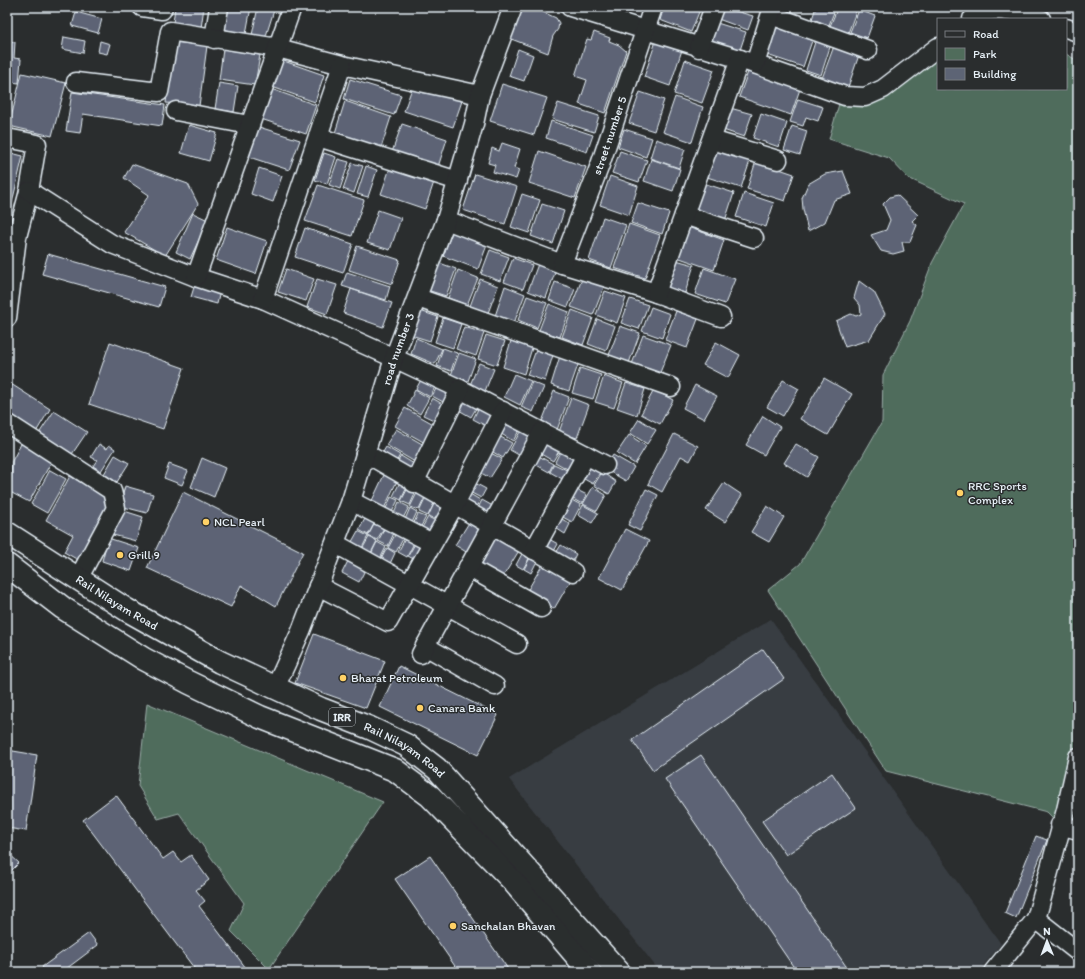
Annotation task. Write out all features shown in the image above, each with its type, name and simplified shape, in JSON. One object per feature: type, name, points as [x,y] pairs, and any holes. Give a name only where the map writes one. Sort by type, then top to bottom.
[{"type":"main road","name":"Rail Nilayam Road","points":[[7,533],[78,579],[205,654],[275,688],[406,745],[437,769],[619,972]]},
{"type":"main road","name":"Rail Nilayam Road","points":[[7,565],[63,608],[144,659],[260,717],[395,770],[430,796],[511,879],[590,972]]},
{"type":"main road","points":[[188,682],[205,654]]},
{"type":"street","points":[[142,7],[162,10],[163,7]]},
{"type":"street","points":[[214,39],[219,7]]},
{"type":"street","points":[[196,277],[292,7]]},
{"type":"street","name":"road number 3","points":[[275,688],[301,631],[336,544],[351,501],[394,358],[418,298],[446,220],[474,124],[480,95],[513,7]]},
{"type":"street","points":[[570,7],[747,62],[845,96],[865,97],[883,89],[937,48]]},
{"type":"street","name":"street number 5","points":[[562,264],[600,164],[653,7]]},
{"type":"street","points":[[699,48],[714,7]]},
{"type":"street","points":[[1041,7],[1044,18]]},
{"type":"street","points":[[973,18],[977,15],[994,10],[1008,11],[1037,18]]},
{"type":"street","points":[[656,293],[712,140],[772,11],[868,50]]},
{"type":"street","points":[[1067,28],[1078,32]]},
{"type":"street","points":[[76,82],[159,92],[170,31],[278,48],[342,65],[480,95]]},
{"type":"street","points":[[263,299],[342,65]]},
{"type":"street","points":[[176,111],[249,125]]},
{"type":"street","points":[[318,137],[458,181]]},
{"type":"street","points":[[7,138],[38,144],[29,191],[17,236],[7,318]]},
{"type":"street","points":[[712,140],[778,160]]},
{"type":"street","points":[[29,191],[112,244],[196,277],[263,299],[460,388],[605,465]]},
{"type":"street","points":[[684,215],[754,238]]},
{"type":"street","points":[[446,220],[562,264],[656,293],[721,317]]},
{"type":"street","points":[[418,298],[671,387]]},
{"type":"street","points":[[414,483],[460,388]]},
{"type":"street","points":[[318,586],[388,622],[455,504],[503,412]]},
{"type":"street","points":[[7,423],[112,491],[116,508],[78,579]]},
{"type":"street","points":[[494,686],[423,650],[468,567],[493,526],[542,432]]},
{"type":"street","points":[[365,453],[414,483],[455,504],[573,572]]},
{"type":"street","points":[[534,550],[586,455]]},
{"type":"street","points":[[351,501],[432,543]]},
{"type":"street","points":[[336,544],[517,644]]},
{"type":"street","points":[[468,567],[541,608]]},
{"type":"street","points":[[994,972],[1036,919],[1078,758]]},
{"type":"street","points":[[1060,825],[1078,830]]},
{"type":"street","points":[[1036,919],[1078,952]]},
{"type":"shaded area","points":[[771,619],[1001,944],[978,972],[660,972],[509,779]]},
{"type":"green space","name":"RRC Sports Complex","points":[[1067,55],[1078,61],[1078,837],[1060,825],[1047,812],[886,771],[768,590],[800,564],[882,422],[883,375],[910,321],[932,263],[964,204],[908,178],[889,158],[829,139],[839,104],[871,104],[937,56],[937,90],[1067,90]]},
{"type":"green space","points":[[147,703],[383,802],[269,969],[231,931],[244,903],[179,813],[158,819],[138,786]]},
{"type":"building","points":[[175,7],[204,7],[201,28],[173,23]]},
{"type":"building","points":[[226,7],[251,7],[246,34],[222,29]]},
{"type":"building","points":[[258,7],[275,7],[265,39],[252,35]]},
{"type":"building","points":[[518,7],[532,7],[556,18],[559,23],[558,29],[553,36],[548,53],[506,37]]},
{"type":"building","points":[[664,7],[701,7],[691,32],[660,20]]},
{"type":"building","points":[[722,7],[753,16],[748,30],[718,19]]},
{"type":"building","points":[[816,7],[836,7],[829,25],[812,19]]},
{"type":"building","points":[[838,7],[851,7],[857,9],[848,33],[830,26]]},
{"type":"building","points":[[859,10],[875,16],[867,38],[850,32]]},
{"type":"building","points":[[76,12],[102,19],[98,33],[72,26]]},
{"type":"building","points":[[717,23],[746,32],[739,53],[710,43]]},
{"type":"building","points":[[777,26],[813,38],[803,67],[767,55]]},
{"type":"building","points":[[594,32],[610,38],[609,41],[619,45],[626,51],[605,113],[579,104],[587,80],[575,76],[587,39],[591,40]]},
{"type":"building","points":[[64,37],[85,41],[83,53],[62,49]]},
{"type":"building","points":[[816,39],[831,44],[821,75],[806,70]]},
{"type":"building","points":[[7,41],[15,42],[14,58],[21,59],[19,83],[11,82],[8,117]]},
{"type":"building","points":[[100,41],[110,44],[107,54],[98,52]]},
{"type":"building","points":[[656,41],[682,50],[670,86],[644,77]]},
{"type":"building","points":[[173,42],[207,46],[199,106],[166,103]]},
{"type":"building","points":[[834,46],[859,55],[847,90],[821,81]]},
{"type":"building","points":[[223,49],[260,55],[255,85],[219,80]]},
{"type":"building","points":[[518,49],[533,55],[524,81],[509,76]]},
{"type":"building","points":[[281,60],[324,75],[315,102],[272,87]]},
{"type":"building","points":[[685,60],[714,70],[702,103],[674,94]]},
{"type":"building","points":[[748,72],[800,89],[791,115],[739,97]]},
{"type":"building","points":[[22,73],[66,83],[52,136],[9,126]]},
{"type":"building","points":[[350,79],[401,95],[394,115],[344,99]]},
{"type":"building","points":[[219,83],[238,86],[234,112],[215,109]]},
{"type":"building","points":[[502,84],[547,98],[534,135],[490,121]]},
{"type":"building","points":[[413,85],[462,101],[453,127],[404,111]]},
{"type":"building","points":[[271,89],[316,105],[306,134],[261,119]]},
{"type":"building","points":[[72,92],[165,105],[162,126],[83,114],[80,133],[66,131]]},
{"type":"building","points":[[640,92],[664,100],[654,131],[629,123]]},
{"type":"building","points":[[675,97],[703,107],[692,142],[663,132]]},
{"type":"building","points":[[798,99],[823,107],[818,121],[806,117],[803,126],[790,122]]},
{"type":"building","points":[[345,101],[391,117],[381,148],[335,133]]},
{"type":"building","points":[[558,103],[599,116],[594,132],[552,119]]},
{"type":"building","points":[[730,108],[752,114],[744,137],[723,130]]},
{"type":"building","points":[[761,114],[787,123],[779,147],[753,138]]},
{"type":"building","points":[[551,121],[593,135],[587,152],[546,138]]},
{"type":"building","points":[[402,124],[447,139],[437,170],[391,155]]},
{"type":"building","points":[[189,125],[217,133],[209,161],[181,153]]},
{"type":"building","points":[[792,126],[807,131],[800,155],[784,150]]},
{"type":"building","points":[[259,127],[300,140],[289,170],[249,157]]},
{"type":"building","points":[[624,129],[652,138],[646,157],[618,147]]},
{"type":"building","points":[[656,139],[685,149],[679,168],[650,158]]},
{"type":"building","points":[[502,143],[520,149],[514,168],[519,170],[516,179],[493,172],[495,165],[488,163],[492,148],[499,151]]},
{"type":"building","points":[[714,149],[750,161],[741,188],[704,176]]},
{"type":"building","points":[[539,151],[586,167],[575,198],[529,183]]},
{"type":"building","points":[[620,151],[647,160],[639,182],[612,173]]},
{"type":"building","points":[[7,152],[23,156],[12,203],[7,202]]},
{"type":"building","points":[[324,153],[336,157],[327,184],[315,180]]},
{"type":"building","points":[[338,159],[349,162],[340,189],[329,185]]},
{"type":"building","points":[[651,159],[680,169],[673,191],[644,181]]},
{"type":"building","points":[[756,161],[794,174],[785,201],[747,189]]},
{"type":"building","points":[[352,163],[363,166],[354,193],[343,189]]},
{"type":"building","points":[[132,164],[188,184],[198,204],[165,256],[124,232],[149,195],[124,178]]},
{"type":"building","points":[[391,165],[435,179],[425,209],[381,194]]},
{"type":"building","points":[[366,166],[377,170],[368,197],[357,194]]},
{"type":"building","points":[[259,168],[282,176],[273,202],[251,194]]},
{"type":"building","points":[[843,171],[852,194],[834,200],[825,222],[808,231],[802,198],[808,184],[825,174]]},
{"type":"building","points":[[475,174],[517,187],[505,224],[463,210]]},
{"type":"building","points":[[610,176],[638,186],[629,215],[600,205]]},
{"type":"building","points":[[700,182],[734,193],[725,221],[691,210]]},
{"type":"building","points":[[318,185],[364,200],[352,236],[305,221]]},
{"type":"building","points":[[744,193],[774,203],[766,227],[736,217]]},
{"type":"building","points":[[522,194],[540,200],[529,233],[511,227]]},
{"type":"building","points":[[897,195],[918,215],[912,221],[917,225],[910,242],[902,242],[904,251],[893,254],[881,251],[871,235],[886,230],[890,220],[883,204],[890,197]]},
{"type":"building","points":[[638,203],[669,213],[662,234],[631,223]]},
{"type":"building","points":[[542,204],[564,211],[553,244],[531,236]]},
{"type":"building","points":[[378,210],[401,218],[390,250],[367,243]]},
{"type":"building","points":[[193,213],[208,220],[190,259],[176,252]]},
{"type":"building","points":[[603,217],[626,225],[611,268],[589,260]]},
{"type":"building","points":[[629,224],[660,235],[645,278],[614,268]]},
{"type":"building","points":[[685,226],[724,240],[714,270],[674,256]]},
{"type":"building","points":[[227,227],[267,241],[256,274],[216,260]]},
{"type":"building","points":[[305,228],[353,244],[343,273],[295,257]]},
{"type":"building","points":[[452,232],[487,245],[478,269],[443,256]]},
{"type":"building","points":[[357,246],[400,260],[392,284],[349,270]]},
{"type":"building","points":[[490,250],[509,257],[500,281],[481,274]]},
{"type":"building","points":[[48,254],[165,287],[159,307],[42,274]]},
{"type":"building","points":[[513,258],[532,265],[523,289],[504,282]]},
{"type":"building","points":[[676,260],[694,265],[685,293],[666,287]]},
{"type":"building","points":[[437,262],[456,269],[446,296],[427,290]]},
{"type":"building","points":[[538,264],[556,270],[546,298],[528,291]]},
{"type":"building","points":[[704,268],[735,279],[725,304],[695,294]]},
{"type":"building","points":[[286,269],[314,279],[306,301],[278,292]]},
{"type":"building","points":[[458,270],[478,278],[467,305],[448,298]]},
{"type":"building","points":[[347,272],[390,286],[386,300],[342,286]]},
{"type":"building","points":[[317,279],[337,285],[327,314],[307,307]]},
{"type":"building","points":[[480,279],[498,286],[488,313],[470,306]]},
{"type":"building","points":[[582,279],[604,287],[593,315],[571,307]]},
{"type":"building","points":[[859,281],[874,292],[885,314],[869,340],[845,347],[836,321],[851,314],[856,316],[861,314],[860,305],[854,298]]},
{"type":"building","points":[[555,282],[575,289],[568,307],[549,300]]},
{"type":"building","points":[[195,284],[220,291],[217,304],[191,297]]},
{"type":"building","points":[[505,286],[525,294],[514,323],[495,316]]},
{"type":"building","points":[[351,289],[392,303],[383,327],[343,313]]},
{"type":"building","points":[[605,291],[626,298],[617,323],[596,315]]},
{"type":"building","points":[[527,296],[547,303],[537,328],[518,320]]},
{"type":"building","points":[[630,299],[648,305],[639,329],[621,323]]},
{"type":"building","points":[[549,304],[569,312],[560,337],[539,330]]},
{"type":"building","points":[[651,307],[670,314],[662,338],[642,331]]},
{"type":"building","points":[[572,310],[593,318],[583,345],[562,337]]},
{"type":"building","points":[[420,311],[438,317],[430,341],[411,335]]},
{"type":"building","points":[[676,311],[698,319],[687,348],[665,340]]},
{"type":"building","points":[[443,318],[461,324],[453,348],[435,342]]},
{"type":"building","points":[[597,319],[615,326],[606,351],[588,344]]},
{"type":"building","points":[[620,326],[640,333],[629,363],[609,355]]},
{"type":"building","points":[[464,327],[484,333],[476,356],[456,349]]},
{"type":"building","points":[[486,335],[505,341],[497,365],[478,359]]},
{"type":"building","points":[[643,335],[671,345],[659,375],[632,364]]},
{"type":"building","points":[[416,338],[442,349],[435,364],[411,354]]},
{"type":"building","points":[[511,341],[532,348],[524,374],[503,367]]},
{"type":"building","points":[[110,342],[184,368],[163,429],[89,404]]},
{"type":"building","points":[[716,342],[740,355],[728,378],[703,365]]},
{"type":"building","points":[[443,348],[457,353],[451,371],[437,366]]},
{"type":"building","points":[[536,350],[553,355],[545,381],[527,375]]},
{"type":"building","points":[[459,353],[476,359],[468,381],[451,375]]},
{"type":"building","points":[[560,356],[579,362],[569,391],[551,385]]},
{"type":"building","points":[[479,363],[494,369],[485,391],[470,385]]},
{"type":"building","points":[[580,368],[601,375],[593,399],[572,393]]},
{"type":"building","points":[[514,374],[531,381],[520,405],[504,397]]},
{"type":"building","points":[[604,376],[623,383],[614,408],[595,402]]},
{"type":"building","points":[[422,378],[436,385],[430,397],[416,389]]},
{"type":"building","points":[[824,378],[852,394],[828,435],[800,419]]},
{"type":"building","points":[[783,380],[799,389],[783,416],[767,407]]},
{"type":"building","points":[[532,382],[544,387],[533,412],[521,407]]},
{"type":"building","points":[[626,383],[645,389],[637,415],[617,408]]},
{"type":"building","points":[[11,384],[50,409],[33,437],[7,420],[7,396]]},
{"type":"building","points":[[438,385],[453,393],[447,404],[432,396]]},
{"type":"building","points":[[695,385],[717,396],[704,419],[683,408]]},
{"type":"building","points":[[415,390],[429,398],[420,414],[407,406]]},
{"type":"building","points":[[654,390],[673,400],[660,424],[641,414]]},
{"type":"building","points":[[554,391],[569,397],[557,430],[541,424]]},
{"type":"building","points":[[464,397],[478,405],[471,417],[457,409]]},
{"type":"building","points":[[432,398],[446,406],[438,422],[423,415]]},
{"type":"building","points":[[571,398],[589,405],[577,438],[559,432]]},
{"type":"building","points":[[479,407],[495,415],[488,427],[473,419]]},
{"type":"building","points":[[405,408],[437,426],[427,444],[395,426]]},
{"type":"building","points":[[54,411],[87,432],[68,460],[36,438]]},
{"type":"building","points":[[763,416],[780,427],[764,455],[746,445]]},
{"type":"building","points":[[639,419],[656,430],[647,444],[630,433]]},
{"type":"building","points":[[505,420],[520,429],[513,441],[498,432]]},
{"type":"building","points":[[396,429],[424,445],[415,462],[386,445]]},
{"type":"building","points":[[521,430],[535,438],[524,458],[510,450]]},
{"type":"building","points":[[674,434],[698,446],[690,461],[681,456],[662,492],[648,484]]},
{"type":"building","points":[[497,435],[512,443],[503,458],[488,449]]},
{"type":"building","points":[[629,435],[646,446],[635,464],[617,453]]},
{"type":"building","points":[[22,442],[53,459],[29,502],[10,492],[12,461]]},
{"type":"building","points":[[544,442],[559,451],[553,461],[539,453]]},
{"type":"building","points":[[99,444],[107,449],[109,445],[115,449],[101,471],[93,466],[97,460],[91,457]]},
{"type":"building","points":[[796,444],[819,457],[807,477],[784,463]]},
{"type":"building","points":[[386,447],[400,455],[394,466],[379,459]]},
{"type":"building","points":[[487,451],[502,459],[490,478],[476,470]]},
{"type":"building","points":[[560,452],[576,460],[571,471],[555,462]]},
{"type":"building","points":[[115,455],[129,463],[117,482],[104,474]]},
{"type":"building","points":[[537,455],[553,464],[549,472],[533,463]]},
{"type":"building","points":[[613,455],[634,467],[626,481],[605,469]]},
{"type":"building","points":[[401,456],[414,464],[409,473],[395,466]]},
{"type":"building","points":[[202,458],[225,468],[214,497],[191,487]]},
{"type":"building","points":[[586,461],[601,471],[593,484],[577,475]]},
{"type":"building","points":[[169,464],[188,471],[182,485],[164,478]]},
{"type":"building","points":[[554,464],[569,471],[564,480],[550,472]]},
{"type":"building","points":[[50,470],[66,479],[47,513],[31,504]]},
{"type":"building","points":[[602,472],[616,482],[609,494],[594,485]]},
{"type":"building","points":[[384,475],[397,481],[382,513],[369,507]]},
{"type":"building","points":[[70,476],[112,500],[80,561],[64,552],[73,535],[46,520]]},
{"type":"building","points":[[471,481],[486,489],[481,498],[466,490]]},
{"type":"building","points":[[400,482],[408,485],[401,500],[393,496]]},
{"type":"building","points":[[724,483],[742,495],[725,522],[706,510]]},
{"type":"building","points":[[125,486],[153,494],[147,513],[120,506]]},
{"type":"building","points":[[409,486],[417,489],[410,505],[401,501]]},
{"type":"building","points":[[571,487],[587,495],[582,504],[566,495]]},
{"type":"building","points":[[593,487],[606,495],[597,511],[583,504]]},
{"type":"building","points":[[646,489],[658,495],[640,531],[628,525]]},
{"type":"building","points":[[418,491],[426,495],[419,510],[410,507]]},
{"type":"building","points":[[465,491],[480,500],[475,509],[460,501]]},
{"type":"building","name":"NCL Pearl","points":[[183,492],[303,552],[276,606],[241,585],[231,607],[147,568]]},
{"type":"building","points":[[427,495],[436,499],[428,516],[419,512]]},
{"type":"building","points":[[391,497],[398,500],[390,516],[384,513]]},
{"type":"building","points":[[566,497],[581,505],[572,522],[557,514]]},
{"type":"building","points":[[436,500],[447,505],[439,521],[428,516]]},
{"type":"building","points":[[482,500],[498,509],[493,518],[477,510]]},
{"type":"building","points":[[399,502],[409,507],[401,522],[392,518]]},
{"type":"building","points":[[583,505],[598,513],[592,523],[578,515]]},
{"type":"building","points":[[767,506],[784,517],[769,542],[751,532]]},
{"type":"building","points":[[410,508],[417,512],[410,527],[403,524]]},
{"type":"building","points":[[121,510],[143,517],[136,541],[113,535]]},
{"type":"building","points":[[418,514],[426,517],[418,532],[411,529]]},
{"type":"building","points":[[367,515],[376,520],[368,535],[359,530]]},
{"type":"building","points":[[557,516],[570,524],[565,534],[551,525]]},
{"type":"building","points":[[428,517],[438,522],[429,539],[419,533]]},
{"type":"building","points":[[376,521],[385,526],[377,540],[368,536]]},
{"type":"building","points":[[470,521],[486,531],[471,555],[455,545]]},
{"type":"building","points":[[386,526],[395,531],[388,546],[378,541]]},
{"type":"building","points":[[625,529],[649,541],[622,590],[599,578]]},
{"type":"building","points":[[358,531],[368,536],[360,552],[349,547]]},
{"type":"building","points":[[396,533],[404,537],[396,552],[388,548]]},
{"type":"building","points":[[494,533],[520,549],[501,580],[475,564]]},
{"type":"building","points":[[369,537],[377,541],[369,557],[360,553]]},
{"type":"building","points":[[406,537],[415,541],[407,557],[398,552]]},
{"type":"building","points":[[545,537],[558,544],[553,553],[540,545]]},
{"type":"building","name":"Grill 9","points":[[108,538],[139,548],[131,571],[102,561]]},
{"type":"building","points":[[377,542],[386,547],[378,563],[369,558]]},
{"type":"building","points":[[416,542],[425,547],[417,561],[408,556]]},
{"type":"building","points":[[561,545],[576,554],[572,562],[556,553]]},
{"type":"building","points":[[387,548],[395,553],[388,568],[379,563]]},
{"type":"building","points":[[524,550],[531,555],[523,569],[516,565]]},
{"type":"building","points":[[531,556],[538,559],[531,573],[524,569]]},
{"type":"building","points":[[350,557],[367,566],[359,582],[342,573]]},
{"type":"building","points":[[544,562],[572,578],[554,609],[526,593]]},
{"type":"building","points":[[314,634],[385,661],[366,708],[295,683]]},
{"type":"building","points":[[763,649],[784,679],[653,770],[632,740]]},
{"type":"building","points":[[399,666],[498,715],[478,755],[380,707]]},
{"type":"building","points":[[7,750],[37,755],[26,831],[7,828]]},
{"type":"building","points":[[701,755],[850,972],[797,972],[665,779]]},
{"type":"building","points":[[832,773],[856,808],[786,855],[762,821]]},
{"type":"building","points":[[116,795],[163,859],[173,852],[181,862],[191,855],[209,880],[196,890],[205,901],[199,906],[249,972],[197,972],[83,820]]},
{"type":"building","points":[[1036,836],[1047,840],[1016,918],[1005,913]]},
{"type":"building","points":[[7,852],[19,863],[7,875]]},
{"type":"building","name":"Sanchalan Bhavan","points":[[430,856],[510,972],[459,972],[395,879]]},
{"type":"building","points":[[89,933],[98,945],[62,972],[46,972],[42,967]]},
{"type":"place","name":"RRC Sports Complex","points":[[960,493]]},
{"type":"place","name":"NCL Pearl","points":[[206,522]]},
{"type":"place","name":"Grill 9","points":[[120,555]]},
{"type":"place","name":"Bharat Petroleum","points":[[343,678]]},
{"type":"place","name":"Canara Bank","points":[[420,708]]},
{"type":"place","name":"Sanchalan Bhavan","points":[[453,926]]}]
